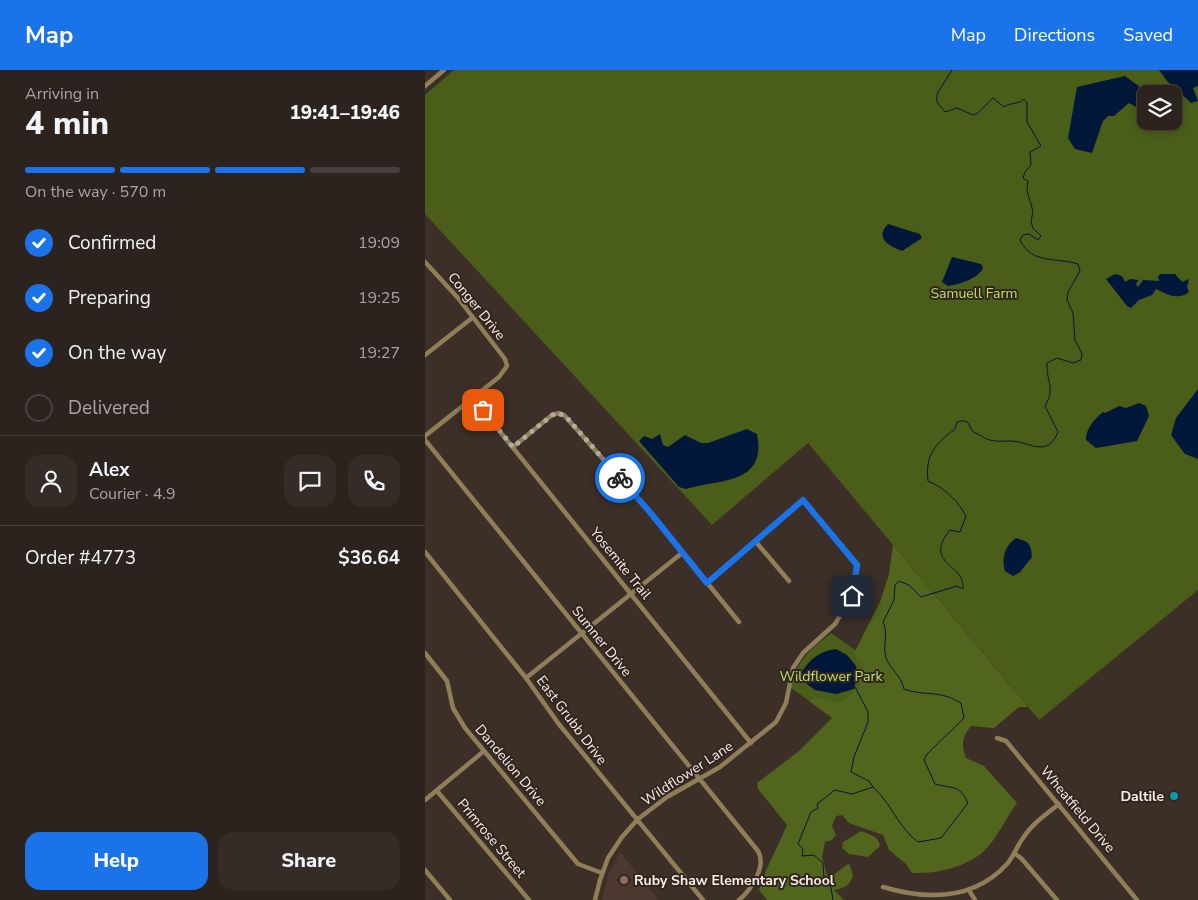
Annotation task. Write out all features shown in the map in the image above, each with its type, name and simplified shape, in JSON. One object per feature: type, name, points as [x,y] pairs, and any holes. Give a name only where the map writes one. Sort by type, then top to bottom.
[{"type":"street","points":[[425,86],[444,70]]},
{"type":"street","name":"Conger Drive","points":[[425,262],[458,298],[505,359],[507,366],[499,377],[473,397]]},
{"type":"street","points":[[425,272],[430,268]]},
{"type":"street","points":[[425,355],[473,318]]},
{"type":"street","points":[[425,436],[473,397]]},
{"type":"street","name":"Yosemite Trail","points":[[473,397],[751,743]]},
{"type":"street","points":[[513,447],[552,415],[559,413],[564,415],[649,511],[739,622]]},
{"type":"street","name":"Sumner Drive","points":[[425,440],[761,857],[761,866],[751,887],[739,900]]},
{"type":"street","name":"Wildflower Lane","points":[[595,900],[602,873],[618,843],[638,819],[667,797],[700,781],[776,722],[786,703],[793,668],[803,653],[835,624],[852,596],[857,565],[803,500],[755,542]]},
{"type":"street","points":[[707,583],[755,542],[789,581]]},
{"type":"street","name":"East Grubb Drive","points":[[425,552],[526,678],[559,723],[703,900]]},
{"type":"street","points":[[526,678],[682,553]]},
{"type":"street","name":"Dandelion Drive","points":[[425,653],[447,681],[457,718],[578,864],[602,873]]},
{"type":"street","name":"Wheatfield Drive","points":[[997,738],[1006,741],[1137,900]]},
{"type":"street","points":[[425,800],[484,751]]},
{"type":"street","name":"Primrose Street","points":[[437,791],[529,900]]},
{"type":"street","points":[[883,887],[912,899],[944,899],[971,892],[996,876],[1028,831],[1059,804]]},
{"type":"street","points":[[1014,853],[1021,858],[1057,900]]},
{"type":"street","points":[[425,870],[451,900]]},
{"type":"street","points":[[971,892],[975,900]]},
{"type":"shaded area","name":"Ruby Shaw Elementary School","points":[[620,852],[659,900],[602,900],[608,875]]},
{"type":"green space","name":"Samuell Farm","points":[[454,70],[1198,70],[1198,590],[1039,720],[808,443],[712,525],[425,214],[425,95]]},
{"type":"green space","points":[[893,545],[1028,707],[1019,707],[994,728],[971,726],[963,741],[966,758],[984,766],[1017,803],[997,835],[983,852],[958,866],[930,872],[912,873],[906,864],[889,850],[883,835],[849,823],[842,815],[836,816],[832,826],[836,835],[832,840],[825,842],[822,857],[828,879],[848,864],[850,865],[853,876],[850,882],[844,887],[834,890],[844,900],[767,900],[759,890],[787,825],[758,789],[757,783],[799,751],[832,718],[809,701],[816,697],[838,703],[850,696],[863,679],[862,666],[854,653],[880,602],[889,574]]},
{"type":"green space","name":"Wildflower Park","points":[[831,633],[878,666],[838,721],[791,688],[800,663]]},
{"type":"green space","points":[[861,831],[873,836],[878,840],[880,846],[868,857],[849,854],[842,848],[843,842]]},
{"type":"water","points":[[1159,70],[1198,70],[1198,86],[1193,88],[1198,101],[1191,103],[1182,95],[1182,85],[1171,85]]},
{"type":"water","points":[[1125,76],[1137,85],[1137,106],[1129,103],[1114,116],[1108,116],[1103,121],[1092,153],[1075,149],[1068,138],[1077,87]]},
{"type":"water","points":[[888,224],[920,234],[922,238],[902,251],[892,247],[885,241],[882,233]]},
{"type":"water","points":[[952,257],[981,264],[983,268],[973,278],[948,286],[942,282]]},
{"type":"water","points":[[1115,274],[1122,276],[1125,282],[1130,279],[1139,280],[1136,284],[1138,287],[1143,280],[1159,281],[1158,276],[1161,274],[1175,274],[1182,282],[1189,279],[1187,287],[1189,292],[1185,295],[1177,296],[1168,295],[1156,289],[1152,295],[1139,300],[1131,308],[1127,306],[1106,279]]},
{"type":"water","points":[[1198,389],[1198,459],[1185,454],[1171,435],[1176,418]]},
{"type":"water","points":[[1139,403],[1146,406],[1149,416],[1137,441],[1096,448],[1086,440],[1091,424],[1103,412],[1105,413],[1119,406],[1126,408]]},
{"type":"water","points":[[747,429],[757,434],[758,451],[755,463],[748,471],[726,481],[686,489],[679,487],[639,441],[644,436],[652,439],[660,434],[663,445],[668,447],[685,435],[701,443],[708,443]]},
{"type":"water","points":[[1016,538],[1029,544],[1032,557],[1020,572],[1013,576],[1005,571],[1004,557],[1009,545]]},
{"type":"water","points":[[836,649],[847,655],[856,666],[857,676],[854,689],[836,694],[815,690],[808,685],[801,674],[807,664],[815,657]]},
{"type":"waterway","points":[[833,900],[831,888],[824,878],[823,863],[814,855],[802,856],[803,849],[798,844],[811,812],[818,808],[817,804],[835,790],[852,794],[873,787],[885,800],[905,829],[918,842],[941,838],[968,803],[962,793],[955,788],[935,784],[924,760],[927,754],[964,718],[961,703],[945,696],[904,689],[888,662],[885,653],[885,626],[883,622],[894,600],[895,585],[899,581],[909,585],[921,597],[957,586],[963,589],[962,581],[947,563],[941,550],[943,541],[950,530],[960,532],[966,516],[950,496],[940,487],[928,481],[927,472],[930,457],[937,445],[955,429],[957,422],[961,421],[968,423],[973,432],[990,440],[1017,442],[1037,447],[1049,445],[1058,432],[1045,406],[1050,394],[1047,363],[1057,358],[1073,363],[1081,360],[1082,354],[1075,340],[1073,313],[1067,300],[1068,292],[1080,271],[1078,264],[1038,257],[1025,248],[1020,240],[1023,235],[1029,234],[1038,240],[1041,236],[1033,228],[1031,222],[1033,211],[1027,191],[1028,181],[1023,178],[1031,165],[1030,152],[1041,146],[1027,122],[1027,103],[1024,99],[1004,107],[993,98],[978,113],[973,115],[957,108],[945,112],[937,102],[937,94],[952,70]]},
{"type":"waterway","points":[[855,687],[868,712],[868,722],[854,757],[851,772],[869,781],[873,787]]},
{"type":"way so far","points":[[483,410],[513,447],[552,415],[556,413],[564,415],[620,478]]},
{"type":"place","name":"Daltile","points":[[1174,796]]},
{"type":"place","name":"Ruby Shaw Elementary School","points":[[624,880]]},
{"type":"route","points":[[620,478],[707,583],[803,500],[816,513],[857,565],[852,596]]}]
